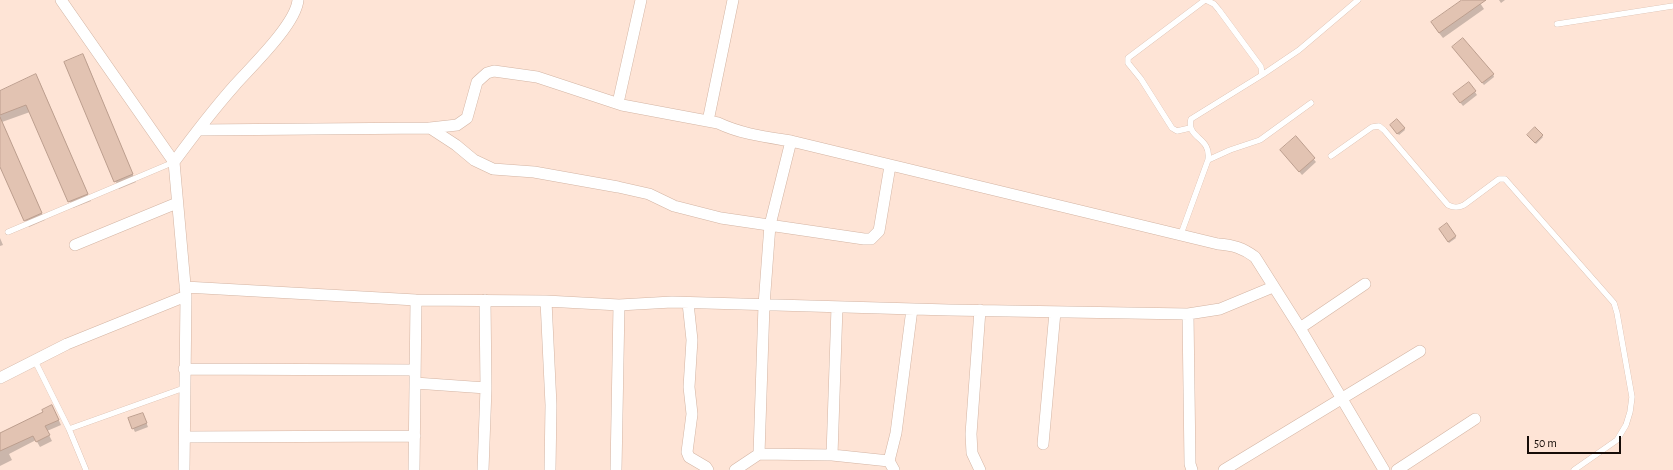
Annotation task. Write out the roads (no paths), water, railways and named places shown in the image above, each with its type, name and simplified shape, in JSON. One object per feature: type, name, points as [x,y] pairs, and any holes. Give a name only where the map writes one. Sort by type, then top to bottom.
[{"type":"street","points":[[61,0],[174,162],[185,292],[184,470]]},
{"type":"street","points":[[174,162],[235,85],[279,36],[297,6],[298,0]]},
{"type":"street","points":[[618,103],[641,0]]},
{"type":"street","points":[[708,121],[733,0]]},
{"type":"street","points":[[198,130],[430,128],[457,125],[467,118],[477,82],[487,72],[494,71],[537,77],[618,103],[655,112],[708,121],[739,132],[791,141],[1218,244],[1234,246],[1245,250],[1255,257],[1300,328],[1384,470]]},
{"type":"street","points":[[430,128],[456,145],[474,160],[493,169],[534,172],[618,187],[649,194],[674,206],[721,218],[864,239],[871,239],[879,231],[890,166]]},
{"type":"street","points":[[759,454],[764,305],[770,225],[791,141]]},
{"type":"street","points":[[75,245],[177,203]]},
{"type":"street","points":[[1300,328],[1365,284]]},
{"type":"street","points":[[0,378],[67,344],[185,292],[416,300],[546,301],[619,305],[672,302],[912,309],[1188,314],[1220,309],[1273,287]]},
{"type":"street","points":[[414,470],[416,300]]},
{"type":"street","points":[[483,470],[486,388],[485,300]]},
{"type":"street","points":[[546,301],[551,405],[550,470]]},
{"type":"street","points":[[688,303],[692,340],[689,387],[692,414],[687,452],[689,457],[706,467],[708,470]]},
{"type":"street","points":[[616,470],[619,305]]},
{"type":"street","points":[[832,455],[837,307]]},
{"type":"street","points":[[735,470],[759,454],[832,455],[892,465],[912,309]]},
{"type":"street","points":[[980,310],[971,434],[972,453],[980,470]]},
{"type":"street","points":[[1043,444],[1055,312]]},
{"type":"street","points":[[1188,314],[1190,464],[1192,470]]},
{"type":"street","points":[[1224,470],[1420,351]]},
{"type":"street","points":[[184,369],[415,370]]},
{"type":"street","points":[[415,383],[486,388]]},
{"type":"street","points":[[1397,470],[1475,419]]},
{"type":"street","points":[[185,437],[415,436]]},
{"type":"lane","points":[[1190,128],[1177,131],[1172,128],[1142,79],[1128,63],[1128,58],[1206,0],[1214,4],[1220,10],[1261,67],[1262,75]]},
{"type":"lane","points":[[1181,234],[1208,160],[1209,153],[1208,148],[1190,128],[1189,126],[1191,119],[1299,50],[1358,0]]},
{"type":"lane","points":[[1557,24],[1673,6]]},
{"type":"lane","points":[[1208,160],[1230,150],[1260,140],[1311,103]]},
{"type":"lane","points":[[1331,156],[1372,127],[1378,126],[1384,130],[1448,205],[1454,208],[1459,208],[1464,205],[1499,179],[1505,179],[1614,303],[1632,397],[1630,412],[1626,424],[1617,440],[1574,470]]},
{"type":"lane","points":[[8,232],[174,162]]},
{"type":"lane","points":[[35,360],[70,429],[86,470]]},
{"type":"lane","points":[[70,429],[184,388]]}]
